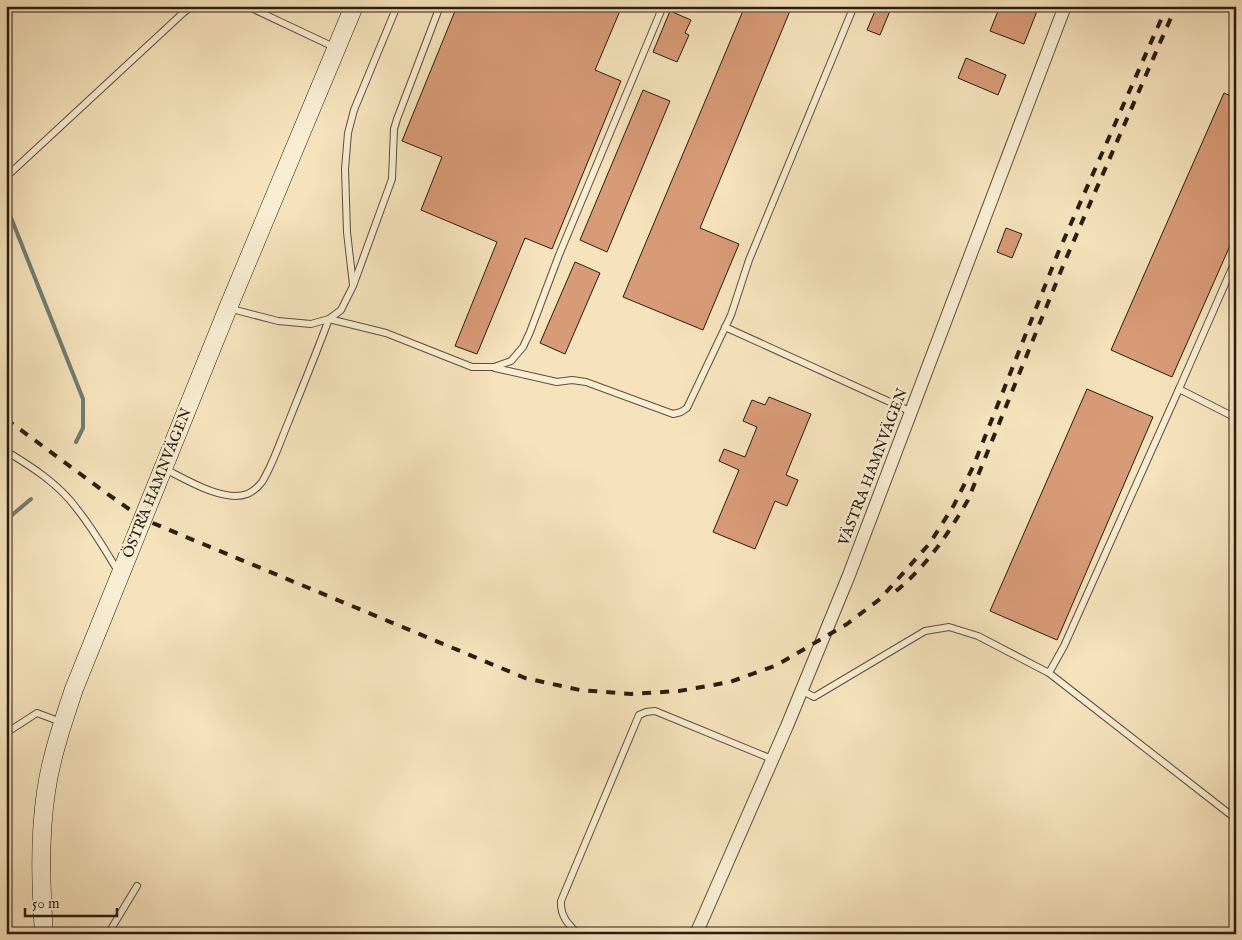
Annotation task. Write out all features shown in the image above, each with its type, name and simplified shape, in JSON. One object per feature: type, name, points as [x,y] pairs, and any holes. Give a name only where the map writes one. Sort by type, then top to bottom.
[{"type":"street","name":"ÖSTRA HAMNVÄGEN","points":[[44,934],[41,850],[43,819],[48,782],[63,722],[77,680],[228,308],[354,6]]},
{"type":"street","name":"VÄSTRA HAMNVÄGEN","points":[[696,934],[849,575],[1064,6]]},
{"type":"lane","points":[[7,177],[192,6]]},
{"type":"lane","points":[[247,6],[337,49]]},
{"type":"lane","points":[[353,286],[347,232],[345,169],[348,133],[354,110],[397,6]]},
{"type":"lane","points":[[228,308],[278,321],[311,324],[330,319],[347,302],[392,179],[394,167],[394,129],[400,107],[440,6]]},
{"type":"lane","points":[[494,368],[511,361],[518,354],[530,332],[559,255],[663,6]]},
{"type":"lane","points":[[330,319],[386,333],[472,367],[494,368],[557,382],[572,380],[586,382],[673,414],[681,412],[687,408],[731,315],[749,260],[854,6]]},
{"type":"lane","points":[[1049,673],[1064,646],[1236,259]]},
{"type":"lane","points":[[164,468],[207,489],[222,494],[236,496],[246,495],[253,491],[261,482],[274,456],[330,319]]},
{"type":"lane","points":[[725,327],[912,412]]},
{"type":"lane","points":[[1179,389],[1236,418]]},
{"type":"lane","points":[[6,451],[35,469],[55,485],[76,507],[120,575]]},
{"type":"lane","points":[[801,690],[814,697],[925,631],[949,628],[978,636],[1049,673],[1236,819]]},
{"type":"lane","points":[[578,934],[565,919],[562,913],[561,901],[639,716],[646,712],[655,711],[772,759]]},
{"type":"lane","points":[[6,733],[38,713],[63,722]]},
{"type":"lane","points":[[108,934],[137,886]]},
{"type":"building","points":[[457,6],[622,6],[595,70],[621,81],[552,249],[525,238],[477,354],[455,346],[497,242],[421,210],[442,157],[402,141]]},
{"type":"building","points":[[745,6],[792,6],[700,228],[739,244],[703,330],[623,297]]},
{"type":"building","points":[[877,6],[892,6],[880,35],[867,30]]},
{"type":"building","points":[[1000,6],[1039,6],[1024,44],[990,31]]},
{"type":"building","points":[[670,11],[691,20],[685,33],[689,35],[677,62],[653,52]]},
{"type":"building","points":[[966,58],[1006,75],[998,95],[958,78]]},
{"type":"building","points":[[643,90],[670,101],[607,252],[580,240]]},
{"type":"building","points":[[1224,93],[1236,98],[1236,232],[1172,377],[1111,350]]},
{"type":"building","points":[[1006,228],[1022,234],[1012,258],[997,252]]},
{"type":"building","points":[[575,262],[600,273],[565,354],[540,343]]},
{"type":"building","points":[[1087,389],[1153,417],[1057,640],[990,611]]},
{"type":"building","points":[[769,397],[811,414],[786,475],[798,480],[787,506],[775,501],[755,549],[713,532],[739,470],[719,461],[724,449],[745,457],[757,427],[743,421],[752,400],[765,405]]},
{"type":"waterway","points":[[6,205],[83,399],[83,428],[76,442]]},
{"type":"waterway","points":[[6,520],[31,499]]},
{"type":"railway","points":[[6,419],[143,519],[525,678],[580,690],[631,694],[679,691],[730,682],[777,665],[847,624],[880,599],[930,543],[954,505],[973,467],[1058,253],[1167,6]]},
{"type":"railway","points":[[896,591],[918,571],[936,549],[968,500],[1065,261],[1176,6]]}]
